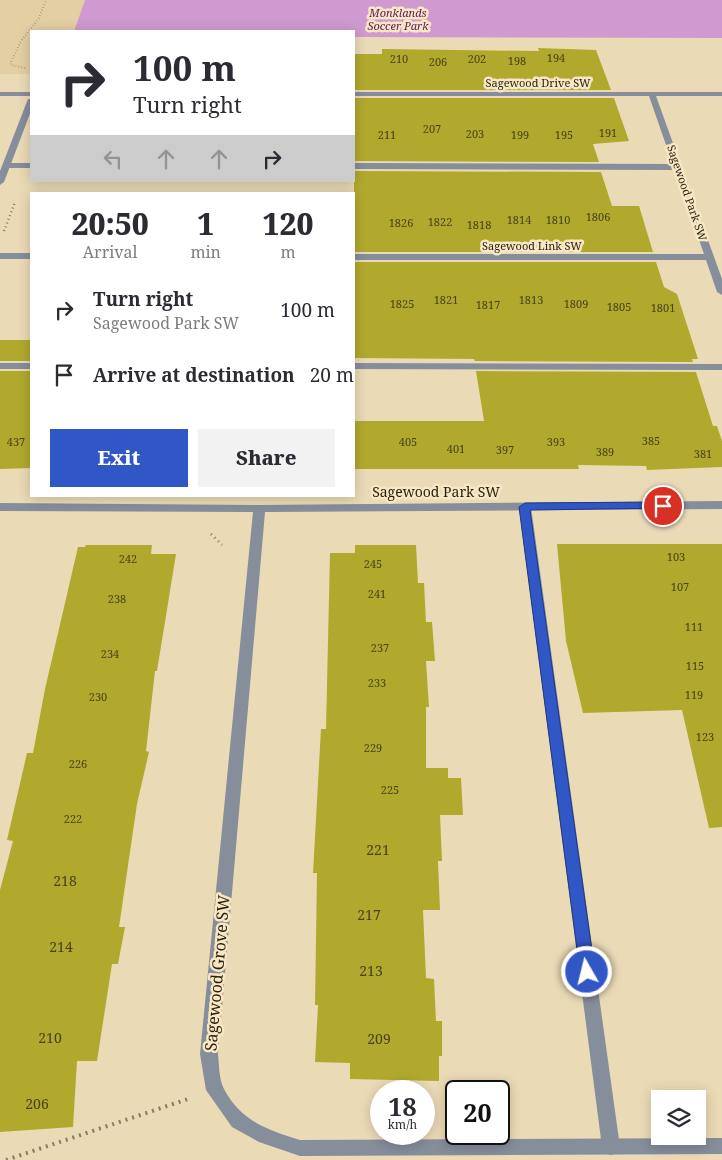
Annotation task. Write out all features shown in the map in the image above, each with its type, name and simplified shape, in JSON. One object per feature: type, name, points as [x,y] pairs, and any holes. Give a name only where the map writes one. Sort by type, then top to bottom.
[{"type":"street","points":[[0,94],[30,94]]},
{"type":"street","name":"Sagewood Drive SW","points":[[355,94],[722,94]]},
{"type":"street","name":"Sagewood Park SW","points":[[652,95],[722,292]]},
{"type":"street","points":[[0,182],[30,104]]},
{"type":"street","points":[[6,166],[30,166]]},
{"type":"street","points":[[355,166],[678,167]]},
{"type":"street","points":[[0,256],[30,256]]},
{"type":"street","name":"Sagewood Link SW","points":[[355,257],[710,257]]},
{"type":"street","points":[[0,366],[30,366]]},
{"type":"street","points":[[355,366],[722,367]]},
{"type":"street","name":"Sagewood Park SW","points":[[0,507],[259,509],[722,505]]},
{"type":"street","points":[[525,507],[611,1147]]},
{"type":"street","name":"Sagewood Grove SW","points":[[259,509],[209,1054],[215,1090],[238,1122],[264,1137],[300,1148],[722,1146]]},
{"type":"path","points":[[30,69],[14,67],[11,65],[11,62],[21,41],[39,18],[46,0]]},
{"type":"path","points":[[6,1160],[215,1090]]},
{"type":"shaded area","points":[[0,0],[85,0],[74,30],[30,30],[30,74],[0,74]]},
{"type":"green space","name":"Monklands Soccer Park","points":[[85,0],[722,0],[722,38],[355,37],[355,30],[74,30]]},
{"type":"building","points":[[538,48],[596,50],[611,90],[355,90],[355,54],[382,54],[382,49],[539,51]]},
{"type":"building","points":[[355,98],[614,98],[629,141],[593,144],[599,162],[355,161]]},
{"type":"building","points":[[355,171],[601,172],[612,206],[639,206],[653,252],[355,252]]},
{"type":"building","points":[[355,262],[656,262],[664,287],[677,294],[698,359],[692,359],[693,362],[475,361],[474,359],[355,358]]},
{"type":"building","points":[[0,340],[30,340],[30,361],[0,361]]},
{"type":"building","points":[[0,371],[30,371],[30,468],[0,469]]},
{"type":"building","points":[[476,371],[696,372],[713,426],[717,426],[722,441],[722,467],[647,470],[646,466],[578,465],[579,469],[355,469],[355,421],[484,421]]},
{"type":"building","points":[[557,544],[722,544],[722,827],[709,828],[682,710],[583,713],[566,641]]},
{"type":"building","points":[[86,545],[152,545],[151,554],[176,554],[157,671],[155,671],[146,751],[149,752],[137,804],[119,927],[125,927],[118,964],[112,964],[97,1061],[77,1061],[73,1127],[0,1132],[0,890],[13,841],[7,840],[27,753],[33,753],[45,689],[78,547],[85,547]]},
{"type":"building","points":[[355,545],[416,545],[418,583],[424,583],[426,622],[432,622],[435,661],[426,661],[429,707],[426,707],[426,768],[448,768],[448,778],[461,778],[463,815],[440,815],[442,861],[438,861],[440,910],[423,910],[426,978],[434,979],[436,1021],[442,1021],[442,1056],[439,1056],[439,1081],[350,1079],[350,1063],[315,1062],[318,1005],[315,1005],[317,873],[313,873],[321,729],[326,729],[330,553],[355,553]]},
{"type":"route","points":[[587,972],[525,507],[663,506]]}]
